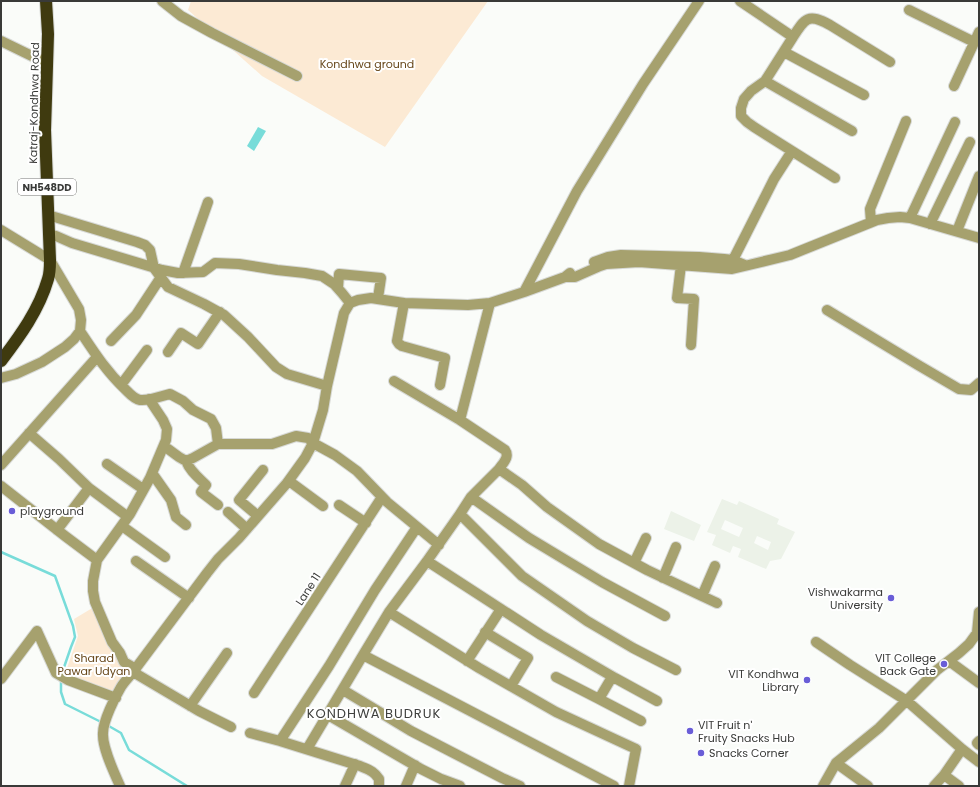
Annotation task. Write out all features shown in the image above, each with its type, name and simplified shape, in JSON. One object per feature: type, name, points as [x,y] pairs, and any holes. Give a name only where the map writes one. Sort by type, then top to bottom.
[{"type":"highway","name":"Katraj-Kondhwa Road","points":[[1,361],[28,322],[42,298],[48,277],[50,260],[45,130],[48,34],[46,1]]},
{"type":"street","points":[[162,1],[181,16],[297,76]]},
{"type":"street","points":[[524,292],[577,191],[643,84],[699,1]]},
{"type":"street","points":[[740,1],[793,37]]},
{"type":"street","points":[[909,10],[978,36],[954,86]]},
{"type":"street","points":[[835,178],[747,122],[741,116],[740,108],[744,99],[751,91],[765,81],[802,24],[810,18],[830,25],[890,62]]},
{"type":"street","points":[[1,41],[47,62]]},
{"type":"street","points":[[784,52],[864,95]]},
{"type":"street","points":[[765,81],[852,131]]},
{"type":"street","points":[[871,222],[870,209],[906,121]]},
{"type":"street","points":[[910,218],[956,122]]},
{"type":"street","points":[[930,224],[970,142]]},
{"type":"street","points":[[733,264],[774,179],[792,151]]},
{"type":"street","points":[[957,231],[979,176]]},
{"type":"street","points":[[183,273],[208,202]]},
{"type":"street","points":[[48,215],[144,245],[150,250],[154,268],[168,287],[224,314],[276,367],[288,374],[327,386]]},
{"type":"street","points":[[120,786],[107,756],[103,732],[109,712],[122,686],[135,671],[218,559],[247,529],[288,481],[305,458],[313,443],[323,410],[344,313],[350,304],[358,300],[371,298],[404,303],[490,303],[565,276],[598,260],[621,255],[699,257],[745,266],[790,255],[871,222],[888,218],[910,218],[979,238]]},
{"type":"street","points":[[1,230],[50,260],[79,310],[81,320],[80,331],[74,339],[42,362],[16,374],[1,378]]},
{"type":"street","points":[[49,234],[72,243],[154,268],[178,273],[203,272],[215,263],[239,264],[322,276],[334,284],[350,304]]},
{"type":"street","points":[[565,276],[575,276],[606,264],[639,262],[681,265],[733,264]]},
{"type":"street","points":[[681,265],[677,298],[694,299],[691,345]]},
{"type":"street","points":[[338,288],[339,274],[381,278],[378,298]]},
{"type":"street","points":[[111,341],[136,315],[161,277]]},
{"type":"street","points":[[404,303],[397,340],[402,346],[445,358],[440,385]]},
{"type":"street","points":[[460,420],[490,303]]},
{"type":"street","points":[[827,310],[959,389],[971,390],[979,383]]},
{"type":"street","points":[[168,352],[181,333],[198,344],[220,312]]},
{"type":"street","points":[[80,331],[113,378],[132,396],[139,400],[170,394],[183,401],[193,410],[211,419],[216,428],[218,444]]},
{"type":"street","points":[[121,385],[147,350]]},
{"type":"street","points":[[1,465],[97,357]]},
{"type":"street","points":[[307,749],[389,612],[439,545],[471,497],[499,469],[506,459],[507,452],[505,450],[460,420],[394,381]]},
{"type":"street","points":[[149,399],[163,420],[167,429],[166,440],[152,473],[128,517],[97,560],[93,581],[95,602],[112,642],[120,653],[124,662],[135,671],[190,706],[231,727]]},
{"type":"street","points":[[29,433],[89,488],[128,517]]},
{"type":"street","points":[[186,461],[218,444],[272,444],[296,436],[308,438],[313,443],[336,455],[353,468],[387,502],[439,545]]},
{"type":"street","points":[[164,446],[186,461],[188,467],[193,473],[206,484],[201,492],[218,505]]},
{"type":"street","points":[[108,464],[143,490]]},
{"type":"street","points":[[499,469],[599,544],[663,578],[717,602]]},
{"type":"street","points":[[258,516],[239,500],[264,470]]},
{"type":"street","points":[[152,473],[171,500],[176,517],[186,525]]},
{"type":"street","points":[[288,481],[323,506]]},
{"type":"street","points":[[1,486],[97,560]]},
{"type":"street","points":[[57,530],[89,488]]},
{"type":"street","name":"Lane 11","points":[[254,693],[382,497]]},
{"type":"street","points":[[471,497],[529,538],[602,582],[665,616]]},
{"type":"street","points":[[339,505],[366,522]]},
{"type":"street","points":[[228,512],[247,529]]},
{"type":"street","points":[[460,514],[522,576],[587,621],[633,648],[676,670]]},
{"type":"street","points":[[122,526],[165,557]]},
{"type":"street","points":[[280,741],[329,666],[374,590],[417,526]]},
{"type":"street","points":[[634,563],[646,538]]},
{"type":"street","points":[[663,578],[676,547]]},
{"type":"street","points":[[136,561],[189,598]]},
{"type":"street","points":[[427,561],[541,635],[657,701]]},
{"type":"street","points":[[702,596],[715,566]]},
{"type":"street","points":[[467,660],[500,609]]},
{"type":"street","points":[[389,612],[556,712],[636,749],[629,786]]},
{"type":"street","points":[[823,786],[836,763],[879,728],[937,670],[959,653],[978,634],[979,612]]},
{"type":"street","points":[[1,679],[37,631],[56,673],[80,685],[116,698]]},
{"type":"street","points":[[485,632],[528,658],[511,686]]},
{"type":"street","points":[[816,642],[907,701],[979,762]]},
{"type":"street","points":[[190,706],[228,653]]},
{"type":"street","points":[[363,655],[614,786]]},
{"type":"street","points":[[949,661],[979,683]]},
{"type":"street","points":[[599,699],[612,676]]},
{"type":"street","points":[[556,677],[640,721]]},
{"type":"street","points":[[343,690],[411,731],[520,786]]},
{"type":"street","points":[[328,715],[415,765],[439,782],[460,786]]},
{"type":"street","points":[[250,733],[363,767],[375,773],[379,779],[378,786]]},
{"type":"street","points":[[979,741],[977,743],[979,745]]},
{"type":"street","points":[[934,786],[944,775],[962,749]]},
{"type":"street","points":[[836,763],[868,786]]},
{"type":"street","points":[[345,786],[355,764]]},
{"type":"street","points":[[406,786],[415,765]]},
{"type":"street","points":[[944,775],[959,786]]},
{"type":"shaded area","points":[[722,499],[737,505],[739,501],[779,519],[777,524],[795,532],[781,559],[770,561],[766,569],[738,557],[741,549],[733,546],[730,553],[712,545],[716,535],[707,532]],"holes":[[[725,520],[743,528],[739,537],[721,529]],[[757,536],[771,542],[768,550],[754,543]]]},
{"type":"shaded area","points":[[671,511],[701,525],[694,541],[664,529]]},
{"type":"green space","name":"Kondhwa ground","points":[[191,1],[488,1],[385,147],[262,76],[188,10]]},
{"type":"green space","name":"Sharad Pawar Udyan","points":[[94,607],[133,669],[112,700],[65,674],[78,636],[74,619]]},
{"type":"water","points":[[258,127],[266,131],[254,151],[247,146]]},
{"type":"waterway","points":[[1,552],[55,576],[73,626],[75,637],[62,673]]},
{"type":"waterway","points":[[61,680],[61,692],[65,704],[103,723]]},
{"type":"waterway","points":[[107,725],[121,733],[129,750],[187,786]]},
{"type":"place","name":"playground","points":[[12,511]]},
{"type":"place","name":"Vishwakarma University","points":[[891,598]]},
{"type":"place","name":"VIT College Back Gate","points":[[944,664]]},
{"type":"place","name":"VIT Kondhwa Library","points":[[807,680]]},
{"type":"place","name":"VIT Fruit n' Fruity Snacks Hub","points":[[690,731]]},
{"type":"place","name":"Snacks Corner","points":[[701,753]]},
{"type":"district","name":"KONDHWA BUDRUK","points":[[374,713]]}]
